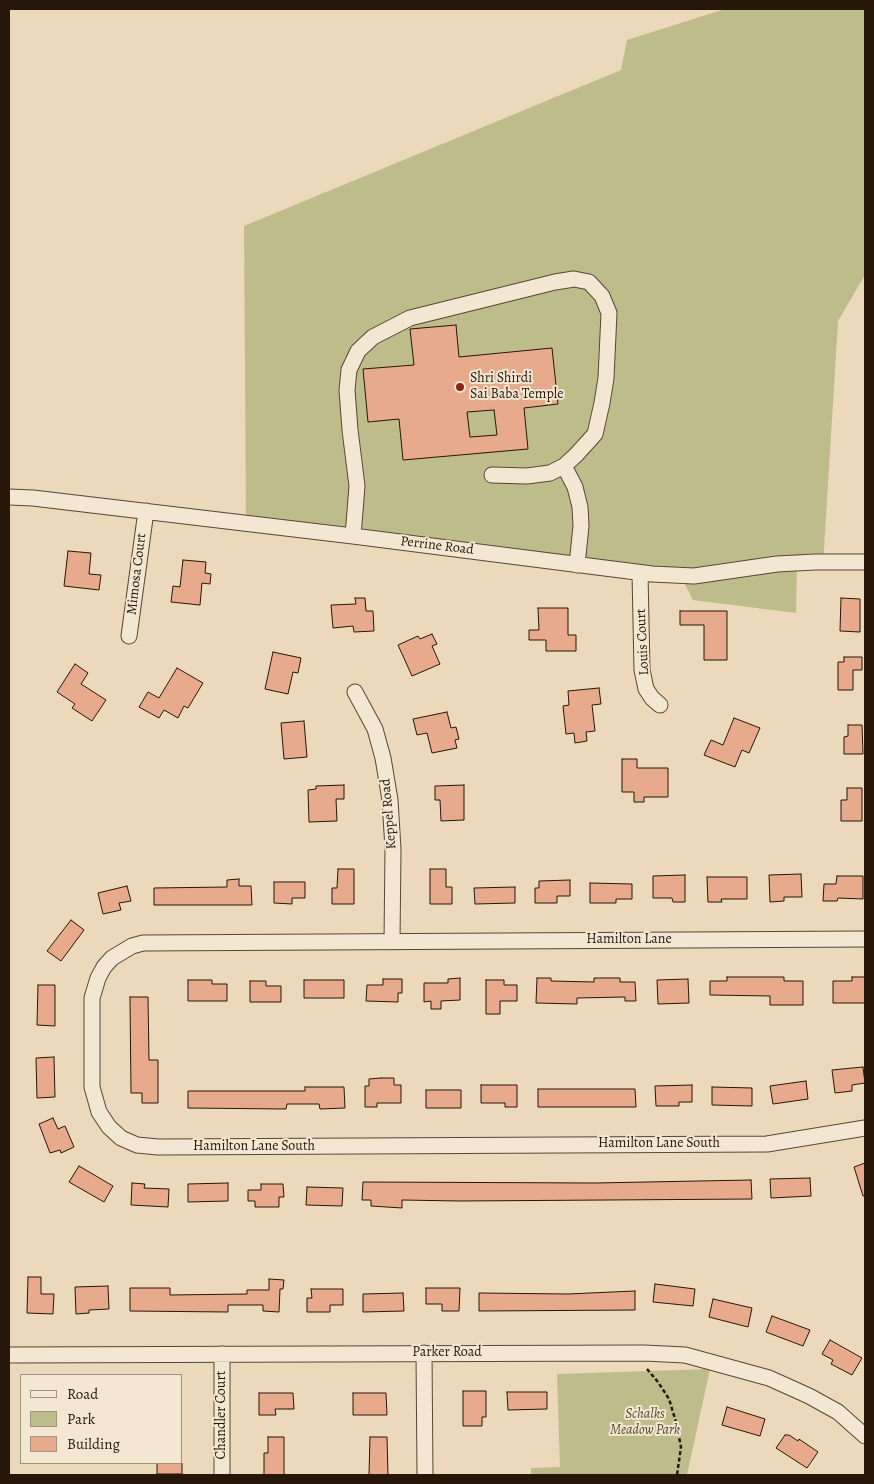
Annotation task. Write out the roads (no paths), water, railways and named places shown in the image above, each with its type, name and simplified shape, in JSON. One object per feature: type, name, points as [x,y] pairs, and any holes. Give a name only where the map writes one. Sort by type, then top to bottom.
[{"type":"street","points":[[353,536],[357,486],[347,390],[349,370],[358,351],[373,337],[410,318],[555,282],[574,279],[589,282],[602,296],[609,313],[605,386],[594,434],[564,466],[550,473],[527,476],[492,475]]},
{"type":"street","points":[[564,466],[575,487],[580,507],[581,526],[577,565]]},
{"type":"street","name":"Perrine Road","points":[[9,496],[353,536],[640,573],[694,576],[777,564],[865,562]]},
{"type":"street","name":"Mimosa Court","points":[[130,636],[146,511]]},
{"type":"street","name":"Louis Court","points":[[640,573],[642,670],[646,690],[660,705]]},
{"type":"street","name":"Keppel Road","points":[[355,692],[375,729],[384,758],[390,800],[393,849],[392,942]]},
{"type":"street","name":"Hamilton Lane","points":[[392,942],[865,939]]},
{"type":"street","name":"Hamilton Lane South","points":[[392,942],[156,942],[132,946],[121,952],[104,967],[98,978],[92,998],[92,1087],[94,1100],[99,1112],[121,1138],[137,1145],[158,1148],[767,1144],[865,1128]]},
{"type":"street","points":[[424,1353],[425,1475]]},
{"type":"street","name":"Parker Road","points":[[9,1355],[424,1353],[644,1353],[685,1355],[768,1378],[785,1385],[838,1412],[865,1436]]},
{"type":"street","name":"Chandler Court","points":[[222,1354],[222,1475]]},
{"type":"place","name":"Shri Shirdi Sai Baba Temple","points":[[460,387]]},
{"type":"park label","name":"Schalks Meadow Park","points":[[645,1424]]}]
